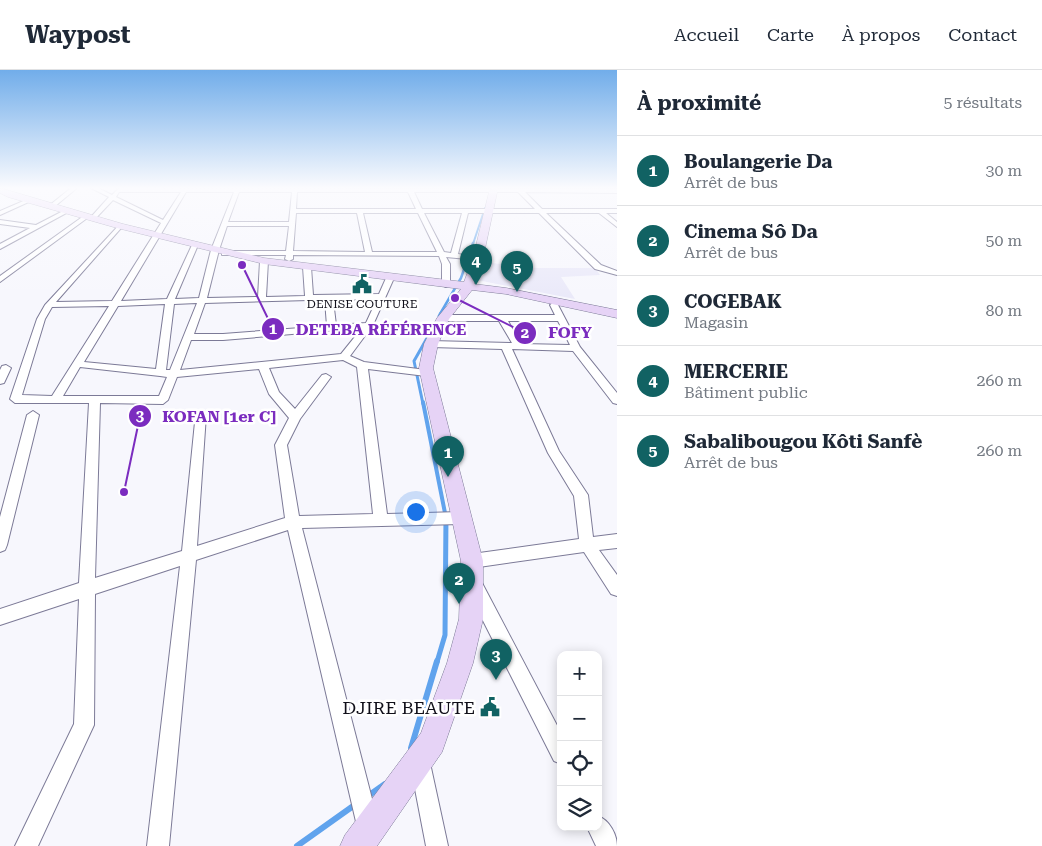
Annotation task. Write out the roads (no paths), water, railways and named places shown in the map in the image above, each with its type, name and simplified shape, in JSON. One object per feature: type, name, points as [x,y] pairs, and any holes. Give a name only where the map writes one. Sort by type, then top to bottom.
[{"type":"main road","points":[[114,224],[264,261],[457,287],[617,318]]},
{"type":"main road","points":[[363,838],[432,742],[460,663],[471,619],[472,571],[426,373],[431,344],[457,287],[478,258],[484,224]]},
{"type":"main road","points":[[457,287],[506,291],[617,314]]},
{"type":"street","points":[[0,232],[14,224]]},
{"type":"street","points":[[16,224],[36,227]]},
{"type":"street","points":[[0,247],[41,224]]},
{"type":"street","points":[[0,280],[80,224]]},
{"type":"street","points":[[55,400],[164,224]]},
{"type":"street","points":[[120,226],[49,305],[41,319],[15,399],[163,400],[220,251],[225,224]]},
{"type":"street","points":[[288,264],[292,224]]},
{"type":"street","points":[[363,224],[369,253]]},
{"type":"street","points":[[426,224],[448,273],[457,287]]},
{"type":"street","points":[[454,255],[462,224]]},
{"type":"street","points":[[554,224],[598,267],[617,273]]},
{"type":"street","points":[[160,372],[170,302],[195,245]]},
{"type":"street","points":[[220,251],[441,254],[478,258]]},
{"type":"street","points":[[262,299],[264,261]]},
{"type":"street","points":[[307,267],[309,298]]},
{"type":"street","points":[[344,357],[369,325],[390,278]]},
{"type":"street","points":[[49,305],[381,296]]},
{"type":"street","points":[[328,297],[332,328]]},
{"type":"street","points":[[554,305],[576,348],[617,400]]},
{"type":"street","points":[[443,318],[559,318]]},
{"type":"street","points":[[502,318],[554,453],[581,495],[587,545],[617,588]]},
{"type":"street","points":[[188,337],[224,337],[369,325]]},
{"type":"street","points":[[431,344],[576,348]]},
{"type":"street","points":[[77,364],[174,374],[344,357],[362,365],[426,373]]},
{"type":"street","points":[[362,365],[381,520]]},
{"type":"street","points":[[263,366],[274,394],[295,417]]},
{"type":"street","points":[[0,381],[6,368]]},
{"type":"street","points":[[326,377],[295,417],[281,444],[293,522],[363,838]]},
{"type":"street","points":[[26,846],[84,725],[87,590],[95,400]]},
{"type":"street","points":[[0,545],[33,415]]},
{"type":"street","points":[[158,846],[189,555],[200,415]]},
{"type":"street","points":[[0,617],[293,522],[461,518]]},
{"type":"street","points":[[557,746],[472,571],[587,545],[617,541]]},
{"type":"street","points":[[420,761],[436,846]]},
{"type":"street","points":[[600,831],[608,846]]},
{"type":"waterway","points":[[473,244],[480,224]]},
{"type":"waterway","points":[[440,314],[461,278],[473,243]]},
{"type":"waterway","points":[[423,404],[414,361],[431,331]]},
{"type":"waterway","points":[[423,402],[446,518]]},
{"type":"waterway","points":[[437,662],[445,635],[446,518]]},
{"type":"waterway","points":[[411,748],[437,661]]},
{"type":"waterway","points":[[368,796],[385,784]]},
{"type":"waterway","points":[[297,846],[356,804]]},
{"type":"place","name":"DETEBA RÉFÉRENCE","points":[[242,265]]},
{"type":"place","name":"DENISE COUTURE","points":[[362,284]]},
{"type":"place","name":"MERCERIE","points":[[476,285]]},
{"type":"place","name":"Sabalibougou Kôti Sanfè","points":[[517,292]]},
{"type":"place","name":"FOFY","points":[[455,298]]},
{"type":"place","name":"Boulangerie Da","points":[[448,477]]},
{"type":"place","name":"KOFAN [1er C]","points":[[124,492]]},
{"type":"place","name":"Cinema Sô Da","points":[[459,604]]},
{"type":"place","name":"COGEBAK","points":[[496,680]]},
{"type":"place","name":"DJIRE BEAUTE","points":[[490,707]]}]
